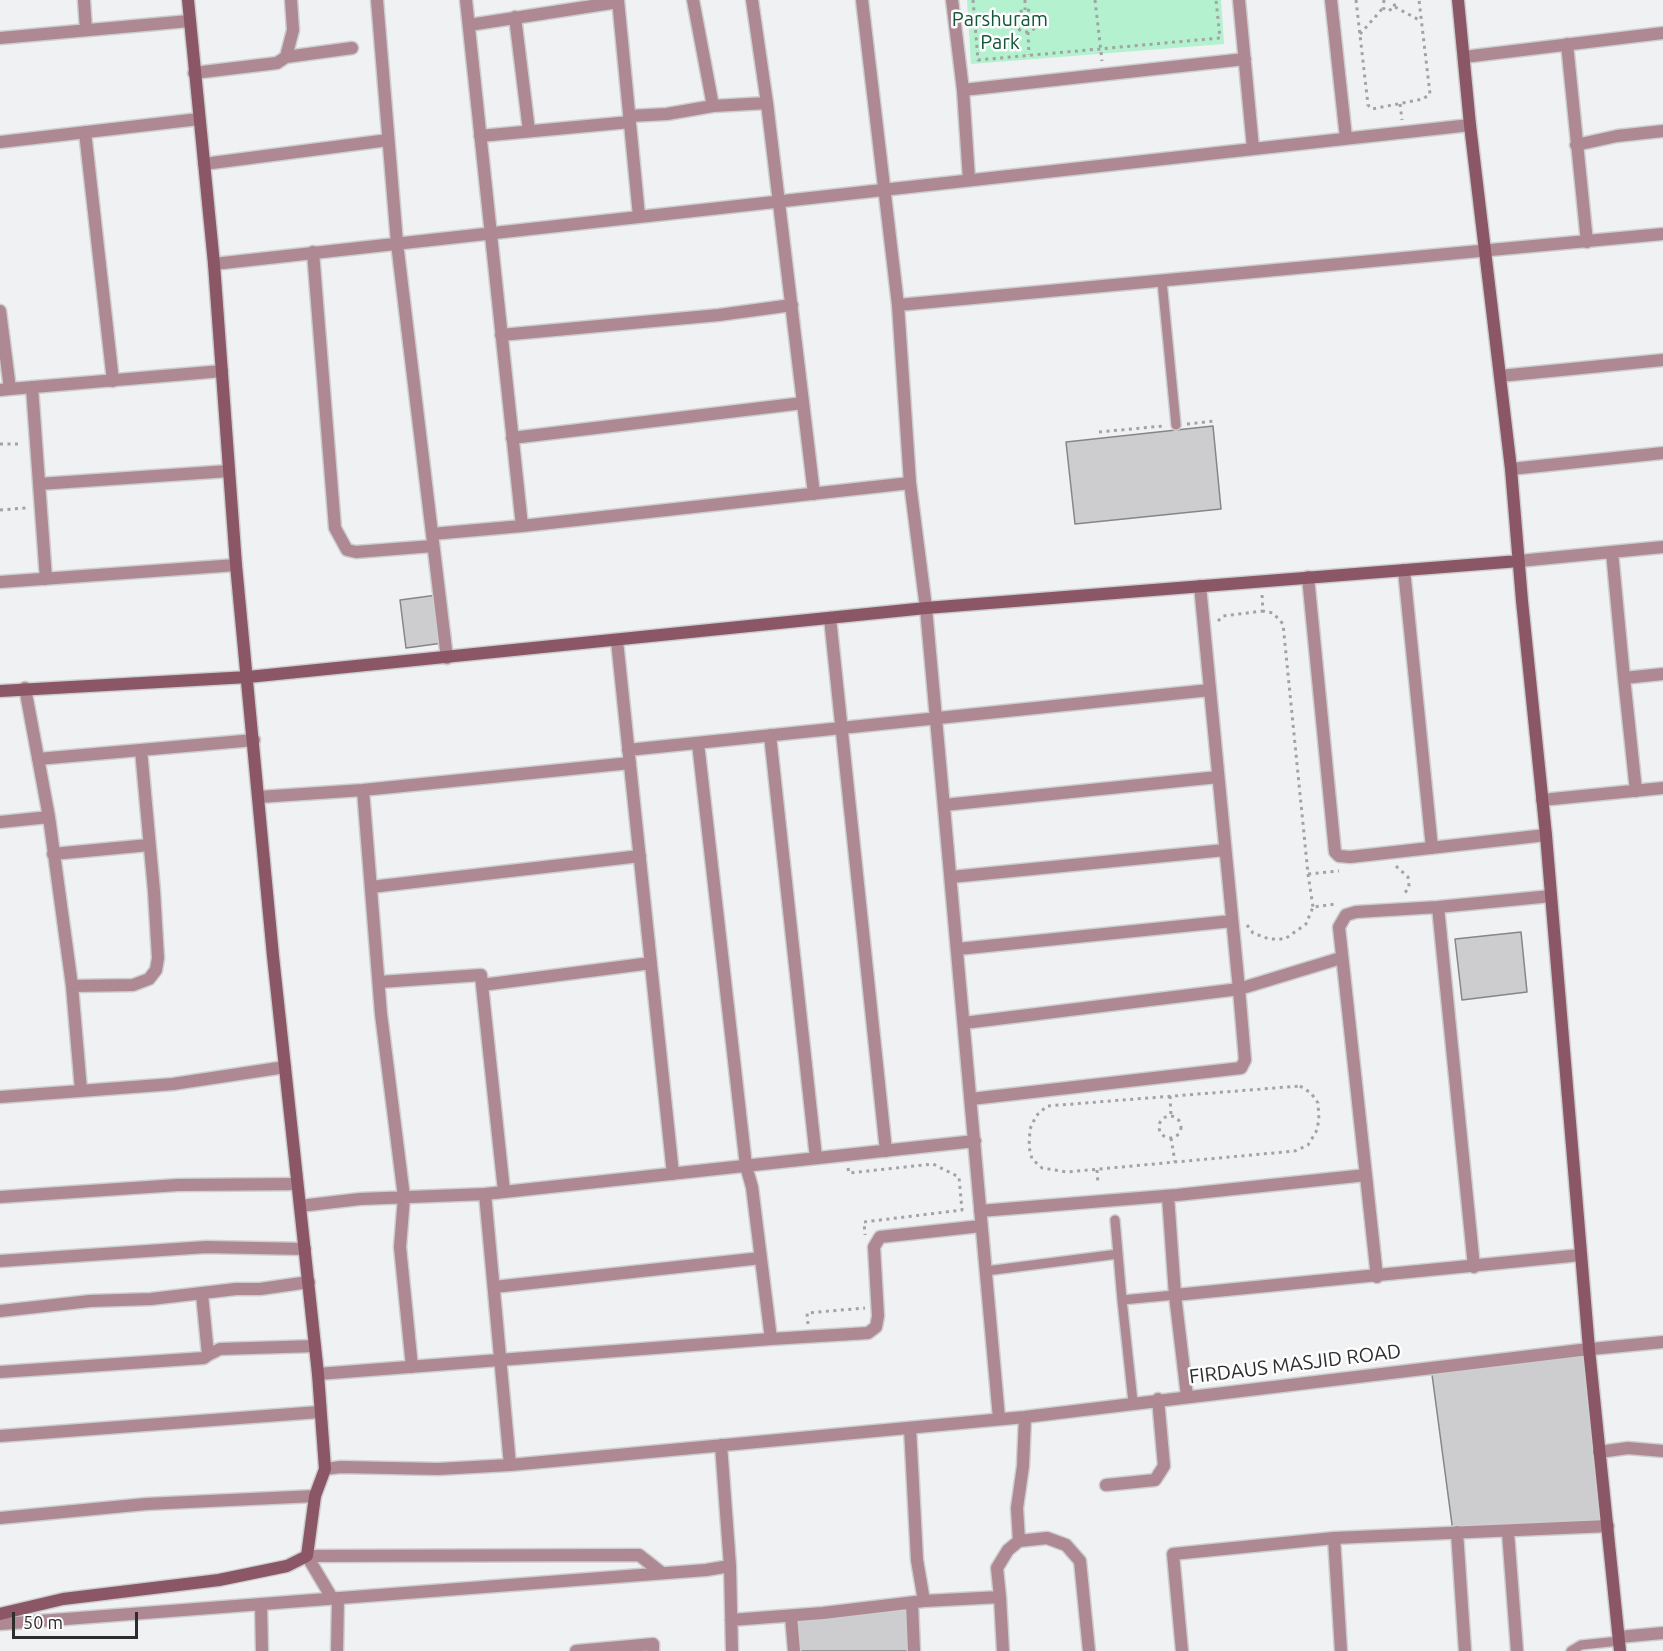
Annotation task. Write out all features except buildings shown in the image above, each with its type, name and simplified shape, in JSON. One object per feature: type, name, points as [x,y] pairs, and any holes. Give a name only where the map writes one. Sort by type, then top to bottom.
[{"type":"street","points":[[84,0],[86,30]]},
{"type":"street","points":[[188,0],[214,264],[236,565],[249,677],[285,1067],[318,1374],[325,1469],[315,1496],[307,1556],[335,1598],[337,1651]]},
{"type":"street","points":[[286,57],[293,30],[291,0]]},
{"type":"street","points":[[377,0],[397,243],[447,658]]},
{"type":"street","points":[[466,0],[522,526]]},
{"type":"street","points":[[693,0],[713,106]]},
{"type":"street","points":[[752,0],[767,103],[814,494]]},
{"type":"street","points":[[862,0],[898,304],[910,483],[926,608],[981,1226],[1002,1418]]},
{"type":"street","points":[[952,0],[963,90],[969,179]]},
{"type":"street","points":[[1239,0],[1253,148]]},
{"type":"street","points":[[1331,0],[1346,138]]},
{"type":"street","points":[[1458,0],[1470,125],[1511,469],[1546,835],[1588,1349],[1620,1643],[1663,1633]]},
{"type":"street","points":[[469,24],[618,1],[639,216]]},
{"type":"street","points":[[515,18],[529,131]]},
{"type":"street","points":[[0,39],[189,21]]},
{"type":"street","points":[[1464,57],[1663,33]]},
{"type":"street","points":[[1567,44],[1587,242]]},
{"type":"street","points":[[194,73],[277,63],[286,57],[352,48]]},
{"type":"street","points":[[963,90],[1245,59]]},
{"type":"street","points":[[480,135],[630,119],[713,106],[767,103]]},
{"type":"street","points":[[0,142],[199,119]]},
{"type":"street","points":[[214,264],[884,188],[1470,125]]},
{"type":"street","points":[[1576,145],[1617,136],[1663,131]]},
{"type":"street","points":[[85,132],[113,381]]},
{"type":"street","points":[[204,164],[388,140]]},
{"type":"street","points":[[898,304],[1485,253],[1663,234]]},
{"type":"street","points":[[313,252],[335,528],[347,550],[356,552],[522,526],[910,483]]},
{"type":"street","points":[[501,335],[719,315],[792,304]]},
{"type":"street","points":[[0,311],[5,390],[222,371]]},
{"type":"street","points":[[1500,376],[1663,360]]},
{"type":"street","points":[[32,387],[46,579]]},
{"type":"street","points":[[512,438],[803,403]]},
{"type":"street","points":[[1511,469],[1663,453]]},
{"type":"street","points":[[39,484],[229,471]]},
{"type":"street","points":[[0,691],[249,677],[926,608],[1519,561],[1663,547]]},
{"type":"street","points":[[1612,552],[1636,791]]},
{"type":"street","points":[[0,582],[236,565]]},
{"type":"street","points":[[1404,570],[1432,848]]},
{"type":"street","points":[[1308,577],[1335,852],[1339,856],[1350,857],[1546,835]]},
{"type":"street","points":[[971,1099],[1241,1068],[1245,1060],[1239,989],[1238,922],[1225,849],[1200,586]]},
{"type":"street","points":[[830,618],[886,1151]]},
{"type":"street","points":[[617,641],[673,1174]]},
{"type":"street","points":[[1624,678],[1663,674]]},
{"type":"street","points":[[25,688],[49,817],[72,986],[81,1090]]},
{"type":"street","points":[[259,797],[363,790],[629,756],[698,743],[1210,690]]},
{"type":"street","points":[[770,735],[816,1158]]},
{"type":"street","points":[[38,759],[254,740]]},
{"type":"street","points":[[698,743],[746,1166],[752,1187],[771,1339]]},
{"type":"street","points":[[72,986],[133,985],[149,979],[156,970],[158,958],[141,750]]},
{"type":"street","points":[[944,806],[1218,777]]},
{"type":"street","points":[[1542,800],[1663,788]]},
{"type":"street","points":[[363,790],[379,982],[404,1197],[400,1247],[412,1367]]},
{"type":"street","points":[[0,822],[49,817]]},
{"type":"street","points":[[53,854],[149,845]]},
{"type":"street","points":[[951,877],[1225,849]]},
{"type":"street","points":[[371,887],[640,856]]},
{"type":"street","points":[[1377,1277],[1341,958],[1340,927],[1346,915],[1356,912],[1551,896]]},
{"type":"street","points":[[1438,907],[1474,1267]]},
{"type":"street","points":[[958,949],[1238,922]]},
{"type":"street","points":[[964,1023],[1239,989],[1341,958]]},
{"type":"street","points":[[482,985],[651,963]]},
{"type":"street","points":[[379,982],[481,975],[504,1191]]},
{"type":"street","points":[[0,1097],[173,1084],[285,1067]]},
{"type":"street","points":[[300,1206],[404,1197],[485,1194],[975,1141]]},
{"type":"street","points":[[980,1211],[1168,1196],[1366,1175]]},
{"type":"street","points":[[0,1197],[167,1185],[297,1184]]},
{"type":"street","points":[[485,1194],[510,1465]]},
{"type":"street","points":[[1168,1196],[1175,1295],[1187,1396]]},
{"type":"street","points":[[318,1374],[868,1333],[876,1327],[878,1316],[874,1254],[880,1237],[981,1226]]},
{"type":"street","points":[[0,1261],[206,1246],[305,1249]]},
{"type":"street","points":[[1175,1295],[1377,1277],[1581,1255]]},
{"type":"street","points":[[494,1287],[761,1258]]},
{"type":"street","points":[[0,1311],[90,1301],[202,1294],[309,1282]]},
{"type":"street","points":[[202,1294],[208,1355]]},
{"type":"street","points":[[325,1469],[341,1467],[438,1469],[510,1465],[910,1428],[1025,1417],[1158,1399],[1663,1342]]},
{"type":"street","points":[[0,1372],[197,1360],[220,1349],[315,1346]]},
{"type":"street","name":"FIRDAUS MASJID ROAD","points":[[1002,1418],[1588,1349]]},
{"type":"street","points":[[1106,1485],[1155,1480],[1164,1466],[1158,1399]]},
{"type":"street","points":[[0,1436],[319,1412]]},
{"type":"street","points":[[1019,1541],[1017,1508],[1023,1466],[1025,1417]]},
{"type":"street","points":[[910,1428],[918,1602],[914,1651]]},
{"type":"street","points":[[721,1445],[730,1566],[732,1651]]},
{"type":"street","points":[[1599,1452],[1629,1448],[1663,1451]]},
{"type":"street","points":[[0,1518],[146,1504],[315,1496]]},
{"type":"street","points":[[1182,1651],[1173,1554],[1334,1538],[1608,1526]]},
{"type":"street","points":[[1456,1532],[1465,1651]]},
{"type":"street","points":[[1508,1532],[1517,1651]]},
{"type":"street","points":[[1334,1538],[1341,1651]]},
{"type":"street","points":[[1003,1651],[997,1568],[1008,1550],[1019,1541],[1047,1539],[1066,1545],[1080,1561],[1089,1651]]},
{"type":"street","points":[[0,1614],[63,1599],[219,1580],[287,1566],[307,1556],[639,1555],[662,1574]]},
{"type":"street","points":[[0,1624],[662,1574],[730,1566]]},
{"type":"street","points":[[731,1620],[918,1602],[1000,1597]]},
{"type":"street","points":[[261,1604],[262,1651]]},
{"type":"street","points":[[791,1616],[794,1651]]},
{"type":"street","points":[[576,1651],[653,1644],[653,1651]]},
{"type":"lane","points":[[1162,281],[1176,425]]},
{"type":"lane","points":[[1115,1220],[1133,1402]]},
{"type":"lane","points":[[986,1271],[1118,1254]]},
{"type":"lane","points":[[1122,1300],[1175,1295]]},
{"type":"lane","points":[[1572,1651],[1581,1645],[1620,1643]]},
{"type":"path","points":[[973,0],[978,60],[1220,39],[1216,0]]},
{"type":"path","points":[[1025,0],[1025,10]]},
{"type":"path","points":[[1095,0],[1104,74]]},
{"type":"path","points":[[1356,0],[1368,105],[1372,109],[1424,99],[1430,94],[1419,0]]},
{"type":"path","points":[[1394,0],[1395,7]]},
{"type":"path","points":[[1360,34],[1383,8],[1383,1]]},
{"type":"path","points":[[1383,8],[1390,11],[1395,7]]},
{"type":"path","points":[[1395,7],[1421,21]]},
{"type":"path","points":[[1025,10],[1033,13],[1036,18],[1035,27],[1028,32],[1021,31],[1015,23],[1019,13],[1025,10]]},
{"type":"path","points":[[1028,32],[1029,55]]},
{"type":"path","points":[[1099,432],[1215,421]]},
{"type":"path","points":[[0,444],[21,443],[22,454]]},
{"type":"path","points":[[0,510],[26,508],[25,498]]},
{"type":"path","points":[[1262,581],[1263,611]]},
{"type":"path","points":[[1217,623],[1223,616],[1263,611],[1274,614],[1283,624],[1313,907],[1306,924],[1285,939],[1269,939],[1253,933],[1238,922]]},
{"type":"path","points":[[1394,866],[1402,869],[1408,877],[1409,886],[1400,898]]},
{"type":"path","points":[[1308,874],[1341,871]]},
{"type":"path","points":[[1313,907],[1346,903]]},
{"type":"path","points":[[1300,1086],[1311,1093],[1318,1103],[1319,1120],[1316,1132],[1308,1144],[1295,1151],[1056,1172],[1037,1164],[1032,1159],[1029,1147],[1030,1129],[1036,1116],[1047,1106],[1170,1096],[1300,1086]]},
{"type":"path","points":[[1170,1096],[1171,1116]]},
{"type":"path","points":[[1171,1116],[1178,1119],[1181,1126],[1180,1132],[1171,1138],[1162,1134],[1160,1128],[1162,1120],[1171,1116]]},
{"type":"path","points":[[1171,1138],[1175,1162]]},
{"type":"path","points":[[1097,1170],[1098,1184]]},
{"type":"green space","name":"Parshuram Park","points":[[967,0],[1221,0],[1224,44],[971,64]]}]
